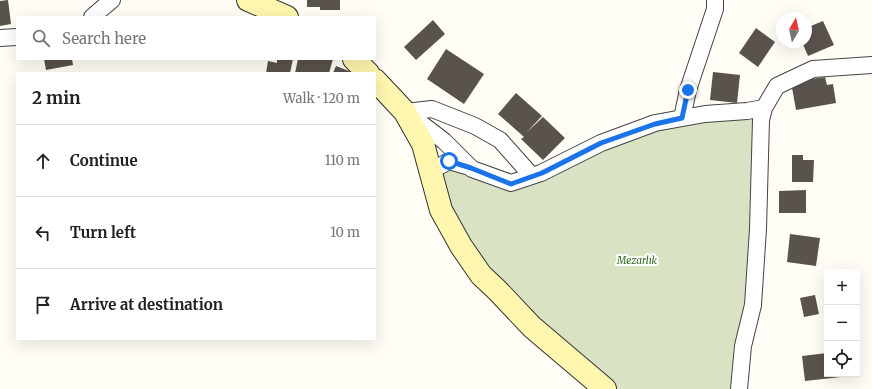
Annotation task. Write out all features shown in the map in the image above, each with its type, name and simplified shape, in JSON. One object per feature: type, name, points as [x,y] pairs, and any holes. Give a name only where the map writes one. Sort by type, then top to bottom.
[{"type":"street","points":[[93,16],[112,0]]},
{"type":"street","points":[[248,0],[285,16]]},
{"type":"street","points":[[682,118],[688,90],[715,9],[715,0]]},
{"type":"street","points":[[0,38],[16,37]]},
{"type":"street","points":[[355,60],[367,72]]},
{"type":"street","points":[[739,389],[743,346],[753,305],[758,229],[761,120],[764,108],[777,86],[813,69],[872,65]]},
{"type":"street","points":[[376,81],[405,112],[444,141],[471,168]]},
{"type":"street","points":[[430,171],[449,161],[511,184],[542,173],[601,143],[655,124],[705,114],[747,111],[764,108]]},
{"type":"street","points":[[405,112],[432,109],[475,126],[500,140],[532,176]]},
{"type":"street","points":[[405,112],[424,144],[441,210],[461,246],[481,275],[532,327],[605,389]]},
{"type":"green space","name":"Mezarlık","points":[[747,111],[761,120],[739,389],[607,389],[481,275],[431,171],[449,161],[511,183],[620,136]]},
{"type":"building","points":[[8,0],[11,24],[0,26],[0,1]]},
{"type":"building","points":[[307,0],[340,0],[340,10],[320,10],[320,7],[307,7]]},
{"type":"building","points":[[433,20],[445,34],[416,60],[404,47]]},
{"type":"building","points":[[823,21],[834,45],[808,56],[805,48],[812,48],[812,26]]},
{"type":"building","points":[[756,28],[775,42],[758,67],[739,53]]},
{"type":"building","points":[[446,49],[484,74],[464,104],[427,79]]},
{"type":"building","points":[[44,60],[72,60],[73,65],[46,70]]},
{"type":"building","points":[[277,60],[293,60],[290,72],[266,72],[268,61],[277,63]]},
{"type":"building","points":[[298,60],[333,60],[329,72],[295,72]]},
{"type":"building","points":[[336,66],[351,72],[333,72]]},
{"type":"building","points":[[713,72],[740,75],[737,103],[710,100]]},
{"type":"building","points":[[825,77],[827,85],[833,84],[836,103],[796,110],[791,82]]},
{"type":"building","points":[[516,93],[542,116],[526,133],[543,117],[565,138],[543,160],[521,139],[524,137],[498,114]]},
{"type":"building","points":[[792,155],[803,155],[803,160],[814,160],[813,182],[792,182]]},
{"type":"building","points":[[806,190],[806,213],[779,213],[779,191]]},
{"type":"building","points":[[790,234],[820,238],[816,266],[787,262]]},
{"type":"building","points":[[815,295],[819,314],[804,317],[800,298]]},
{"type":"building","points":[[824,353],[824,377],[841,377],[805,381],[802,356]]},
{"type":"route","points":[[449,161],[511,184],[542,173],[601,143],[655,124],[682,118],[688,90]]}]
